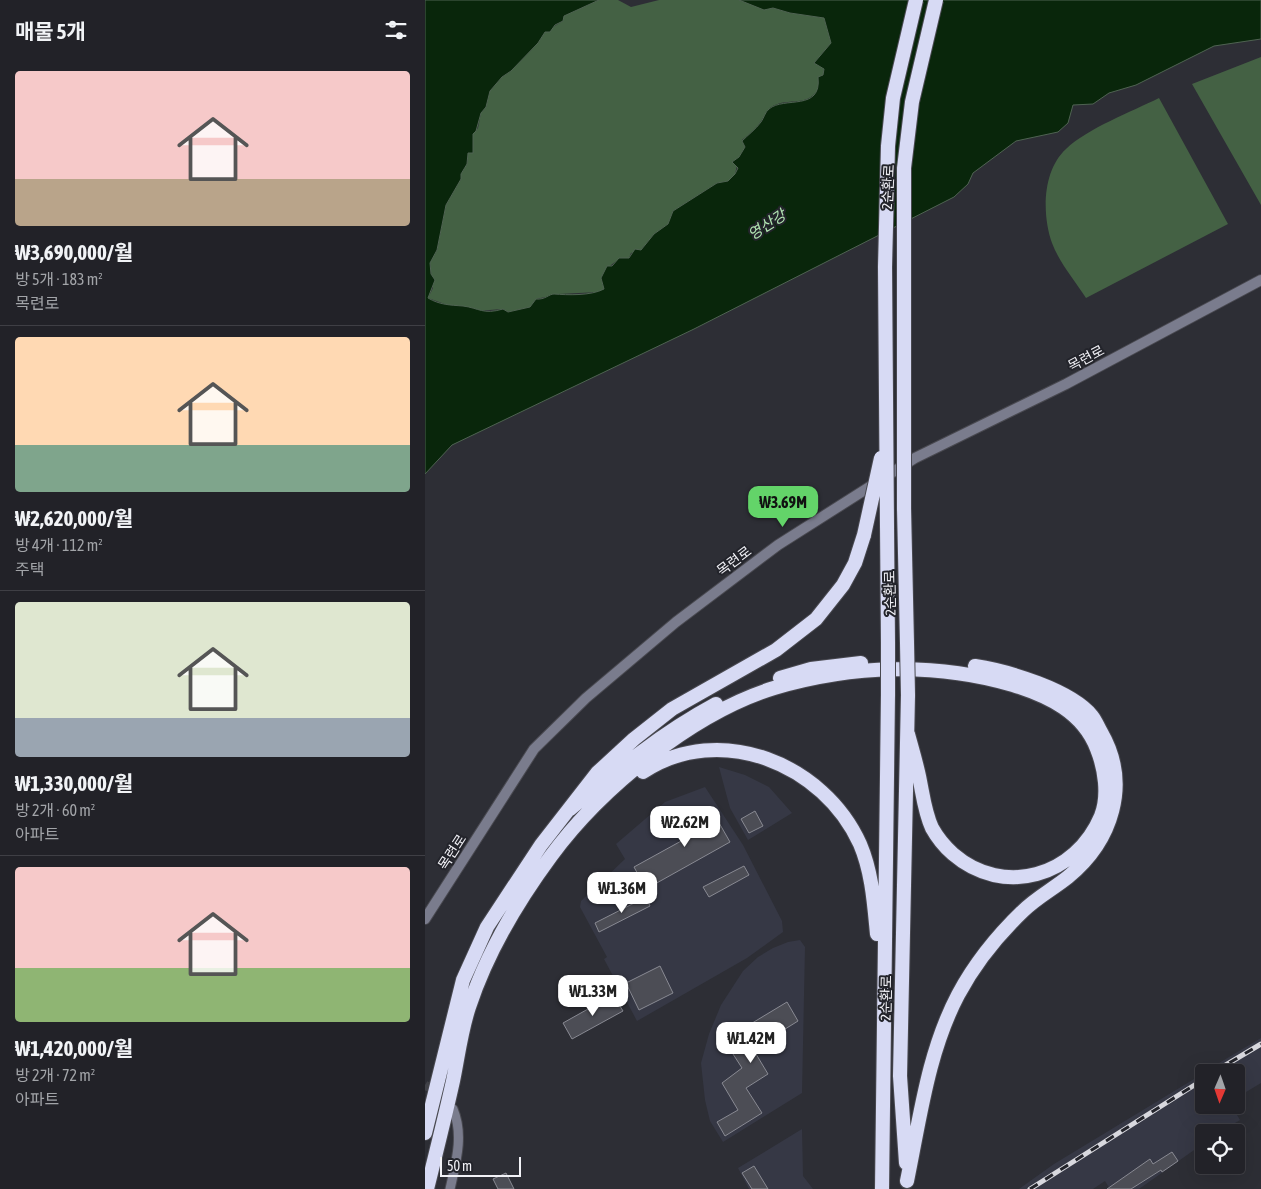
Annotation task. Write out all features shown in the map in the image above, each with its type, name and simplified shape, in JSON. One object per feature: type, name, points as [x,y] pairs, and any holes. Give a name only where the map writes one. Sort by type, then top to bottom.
[{"type":"highway","name":"2순환로","points":[[882,1185],[888,694],[885,267],[888,146],[893,98],[916,0]]},
{"type":"highway","name":"2순환로","points":[[907,1185],[900,1076],[908,734],[904,508],[904,168],[911,102],[936,0]]},
{"type":"highway","points":[[425,1133],[463,980],[487,927],[503,899],[541,845],[597,773],[634,739],[664,715],[775,650],[816,619],[843,585],[855,563],[864,535],[886,438]]},
{"type":"highway","points":[[570,809],[636,754],[693,716],[723,700],[772,680],[838,664],[922,660],[983,667],[1044,685],[1067,696],[1092,715],[1107,742],[1115,775],[1116,799],[1109,824],[1087,859],[1023,911],[974,969],[958,995],[942,1031],[931,1067],[907,1185]]},
{"type":"highway","points":[[427,1189],[464,1026],[485,966],[518,904],[553,853],[601,800],[665,744],[719,713],[765,692],[837,674],[929,669],[973,674],[1040,694],[1063,707],[1081,721],[1094,740],[1104,771],[1105,800],[1103,812],[1093,832],[1079,851],[1059,865],[1042,873],[1010,878],[999,877],[977,870],[961,860],[946,847],[932,828],[908,734]]},
{"type":"highway","points":[[601,800],[654,764],[685,754],[706,751],[732,750],[754,755],[778,762],[800,774],[834,802],[847,820],[860,845],[872,885],[883,996]]},
{"type":"street","name":"목련로","points":[[425,919],[534,749],[586,698],[676,622],[778,546],[915,458],[1066,384],[1261,280]]},
{"type":"street","points":[[450,1189],[459,1143],[456,1117],[453,1109]]},
{"type":"shaded area","points":[[599,0],[618,0],[631,7],[659,0],[739,0],[764,9],[773,8],[790,13],[824,18],[831,43],[814,63],[824,68],[821,83],[810,98],[778,104],[770,108],[757,126],[742,140],[745,147],[739,157],[735,174],[728,181],[717,183],[673,211],[668,224],[654,234],[641,250],[631,253],[629,258],[620,259],[609,267],[601,278],[604,289],[599,292],[559,294],[536,299],[531,307],[508,312],[503,309],[476,311],[461,306],[453,307],[428,298],[433,288],[430,263],[437,250],[446,205],[461,179],[461,174],[467,164],[468,153],[472,153],[473,134],[478,128],[481,113],[486,107],[490,91],[538,43],[545,32],[563,21],[563,16]]},
{"type":"shaded area","points":[[1261,57],[1261,205],[1192,84]]},
{"type":"shaded area","points":[[1159,98],[1228,224],[1086,298],[1059,257],[1049,232],[1046,194],[1052,169],[1058,158],[1075,141],[1110,121]]},
{"type":"shaded area","points":[[719,767],[745,775],[769,787],[792,813],[748,840],[730,808]]},
{"type":"shaded area","points":[[705,787],[743,845],[782,921],[783,932],[747,958],[637,1021],[604,959],[607,957],[580,907],[581,901],[625,859],[616,844],[665,802]]},
{"type":"shaded area","points":[[800,940],[805,947],[802,1093],[723,1142],[710,1121],[705,1100],[701,1063],[709,1034],[721,1005],[743,971],[758,957],[773,948]]},
{"type":"shaded area","points":[[1261,1038],[1261,1083],[1245,1093],[1245,1064],[1217,1064]]},
{"type":"shaded area","points":[[1195,1078],[1195,1114],[1236,1114],[1240,1120],[1233,1124],[1195,1124],[1195,1149],[1139,1189],[1110,1189],[1105,1181],[1093,1189],[1019,1189],[1054,1164]]},
{"type":"shaded area","points":[[802,1129],[803,1176],[813,1189],[749,1189],[738,1168]]},
{"type":"water","name":"영산강","points":[[425,0],[599,0],[564,16],[563,21],[555,25],[550,32],[545,32],[538,43],[490,91],[486,107],[481,113],[476,131],[473,134],[473,153],[468,153],[467,164],[461,174],[461,179],[446,205],[437,250],[430,263],[431,274],[435,280],[428,298],[449,305],[486,311],[503,309],[508,312],[530,307],[536,299],[542,299],[552,294],[586,294],[604,289],[601,278],[607,266],[612,266],[619,258],[629,258],[635,249],[641,250],[654,234],[668,224],[673,211],[717,183],[728,181],[735,174],[738,168],[732,162],[739,157],[745,147],[742,141],[759,125],[768,110],[776,105],[801,101],[814,95],[818,88],[818,77],[823,75],[824,69],[814,63],[831,43],[824,18],[790,13],[773,8],[764,10],[739,0],[1261,0],[1261,39],[1214,46],[1136,85],[1109,93],[1093,104],[1073,105],[1068,123],[1058,132],[1016,141],[973,173],[968,184],[954,197],[694,329],[452,445],[425,474]]},
{"type":"building","points":[[710,807],[730,842],[646,889],[634,867],[683,840],[675,827]]},
{"type":"building","points":[[755,811],[763,826],[749,833],[741,819]]},
{"type":"building","points":[[744,866],[749,875],[709,897],[703,887]]},
{"type":"building","points":[[646,897],[650,906],[599,932],[595,923]]},
{"type":"building","points":[[660,966],[673,993],[639,1010],[626,983]]},
{"type":"building","points":[[613,995],[623,1011],[572,1039],[563,1023]]},
{"type":"building","points":[[787,1002],[798,1021],[753,1049],[768,1074],[746,1088],[762,1113],[725,1136],[717,1122],[738,1110],[722,1083],[742,1068],[724,1040]]},
{"type":"building","points":[[1172,1152],[1178,1161],[1162,1172],[1161,1170],[1131,1189],[1107,1189],[1150,1159],[1153,1164]]},
{"type":"building","points":[[754,1166],[768,1189],[752,1189],[742,1173]]},
{"type":"building","points":[[506,1173],[514,1189],[498,1189],[493,1179]]},
{"type":"tunnel","points":[[425,1085],[440,1094],[450,1105]]},
{"type":"railway","points":[[1227,1064],[1261,1044]]},
{"type":"railway","points":[[1030,1189],[1195,1085]]}]
